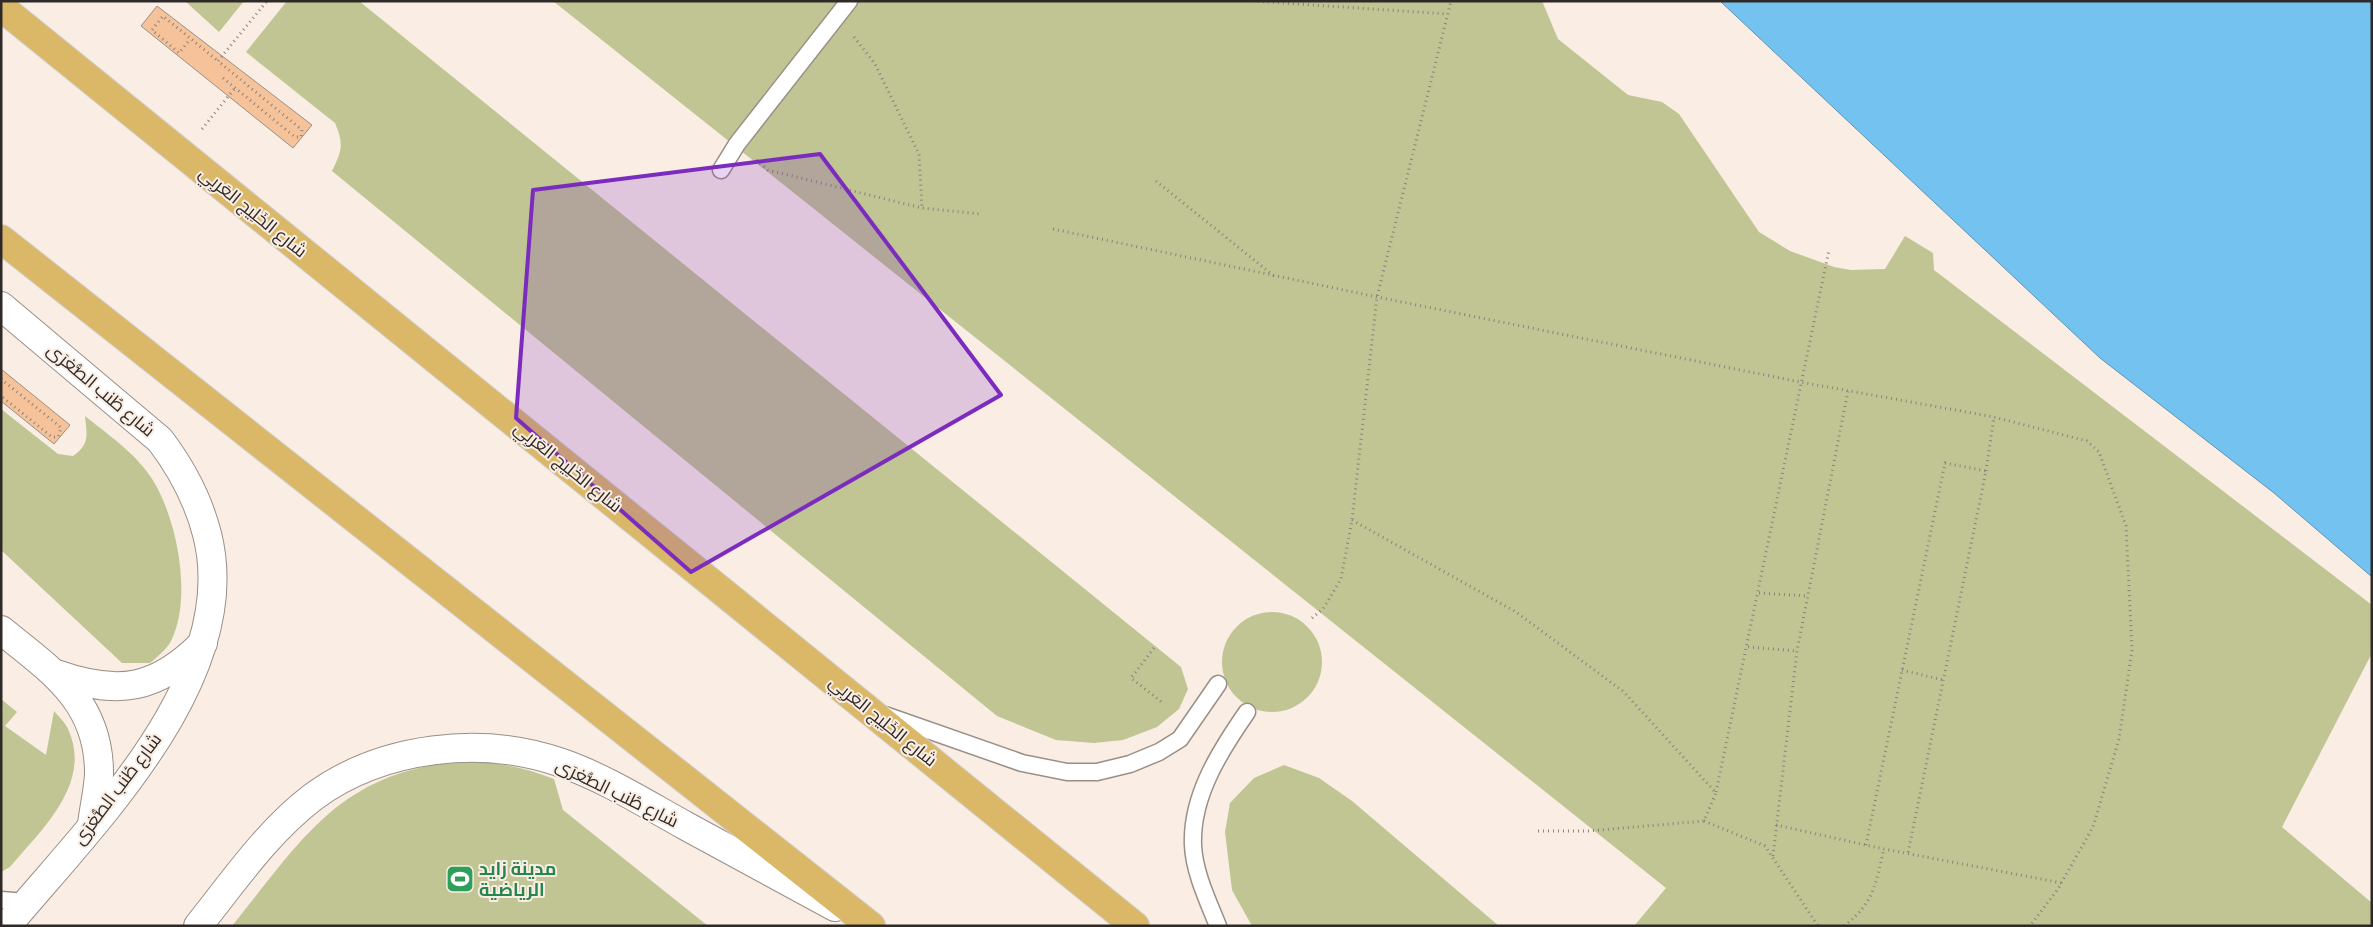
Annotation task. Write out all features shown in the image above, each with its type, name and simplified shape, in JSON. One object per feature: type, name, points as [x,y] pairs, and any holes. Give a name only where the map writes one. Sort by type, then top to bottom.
[{"type":"highway","name":"شارع الخَلِيج العَربِي","points":[[1,7],[1135,926]]},
{"type":"highway","points":[[1,240],[870,926]]},
{"type":"street","name":"شارع طُنب الصُّغرَى","points":[[1,306],[160,440],[176,462],[200,510],[212,563],[212,598],[203,643],[191,674],[161,732],[123,786],[92,824],[14,901],[7,926]]},
{"type":"street","points":[[1,630],[56,674],[80,703],[93,731],[98,753],[99,776],[92,824]]},
{"type":"street","points":[[56,674],[82,683],[109,687],[136,685],[162,676],[184,662],[203,643]]},
{"type":"street","name":"شارع طُنب الصُّغرَى","points":[[198,926],[275,830],[314,797],[359,771],[400,757],[459,747],[512,750],[562,763],[609,784],[870,926]]},
{"type":"lane","points":[[721,170],[737,144],[848,1]]},
{"type":"lane","points":[[868,708],[1022,763],[1067,772],[1096,772],[1130,764],[1159,752],[1180,739],[1218,684]]},
{"type":"lane","points":[[1218,926],[1196,863],[1193,846],[1194,828],[1213,765],[1247,712]]},
{"type":"path","points":[[218,61],[267,1]]},
{"type":"path","points":[[1253,1],[1447,14]]},
{"type":"path","points":[[1312,618],[1323,609],[1341,579],[1352,520],[1377,297],[1451,1]]},
{"type":"path","points":[[838,14],[875,64],[919,154],[922,208]]},
{"type":"path","points":[[188,42],[179,53],[152,30],[163,16],[302,130],[301,137],[295,137],[223,78]]},
{"type":"path","points":[[182,154],[235,88]]},
{"type":"path","points":[[737,144],[768,170],[922,208],[980,214]]},
{"type":"path","points":[[1156,181],[1275,276]]},
{"type":"path","points":[[1053,229],[1377,297],[1848,392],[1994,417],[2087,441],[2099,452],[2126,526],[2132,650],[2119,739],[2092,827],[2062,883],[2030,926]]},
{"type":"path","points":[[1704,821],[1716,793],[1748,647],[1800,382],[1829,250]]},
{"type":"path","points":[[1,379],[61,428],[58,437],[52,437],[1,396]]},
{"type":"path","points":[[1773,856],[1797,651],[1848,392]]},
{"type":"path","points":[[1908,853],[1986,471],[1994,417]]},
{"type":"path","points":[[1866,845],[1944,463],[1986,471]]},
{"type":"path","points":[[1352,520],[1516,612],[1624,692],[1716,793]]},
{"type":"path","points":[[1759,593],[1808,596]]},
{"type":"path","points":[[1748,647],[1797,651]]},
{"type":"path","points":[[1154,648],[1131,678],[1162,703]]},
{"type":"path","points":[[1902,670],[1943,680]]},
{"type":"path","points":[[1538,831],[1588,831],[1704,821],[1765,846],[1818,926]]},
{"type":"path","points":[[1776,825],[1884,849],[2062,883]]},
{"type":"path","points":[[1844,926],[1855,917],[1874,893],[1884,849]]},
{"type":"highlighted area","points":[[820,154],[1001,395],[691,572],[516,418],[533,190]]},
{"type":"green space","points":[[185,1],[244,1],[219,32]]},
{"type":"green space","points":[[287,1],[359,1],[1181,667],[1188,689],[1179,709],[1157,727],[1123,740],[1094,743],[1056,740],[997,716],[332,171],[341,147],[335,123],[246,52]]},
{"type":"green space","points":[[553,1],[1542,1],[1558,39],[1628,95],[1662,102],[1679,114],[1759,232],[1790,251],[1834,267],[1851,270],[1885,269],[1905,236],[1933,253],[1934,270],[2372,605],[2372,653],[2282,827],[2372,903],[2372,926],[1634,926],[1666,888]]},
{"type":"green space","points":[[1,409],[58,454],[73,456],[85,443],[87,434],[85,416],[136,459],[150,476],[160,493],[168,512],[179,557],[181,603],[178,623],[171,641],[150,663],[122,663],[1,550]]},
{"type":"green space","points":[[1272,612],[1291,616],[1308,626],[1318,643],[1322,662],[1318,681],[1308,698],[1291,708],[1272,712],[1253,708],[1236,698],[1226,681],[1222,662],[1226,643],[1236,626],[1253,616]]},
{"type":"green space","points":[[1,699],[17,712],[5,726],[46,755],[54,711],[67,726],[74,749],[74,768],[69,786],[49,821],[10,867],[1,872]]},
{"type":"green space","name":"مدينة زايد الرياضية","points":[[467,761],[511,766],[554,779],[563,810],[708,926],[232,926],[305,837],[330,813],[357,793],[387,778],[424,767]]},
{"type":"green space","points":[[1284,765],[1319,778],[1352,801],[1499,926],[1252,926],[1232,890],[1225,832],[1230,803],[1254,778]]},
{"type":"water","points":[[1720,1],[2372,1],[2372,577],[2274,493],[2100,358]]},
{"type":"building","points":[[157,6],[312,125],[293,148],[141,26]]},
{"type":"building","points":[[1,369],[70,425],[54,444],[1,401]]},
{"type":"place","name":"مدينة زايد الرياضية","points":[[460,879]]}]
